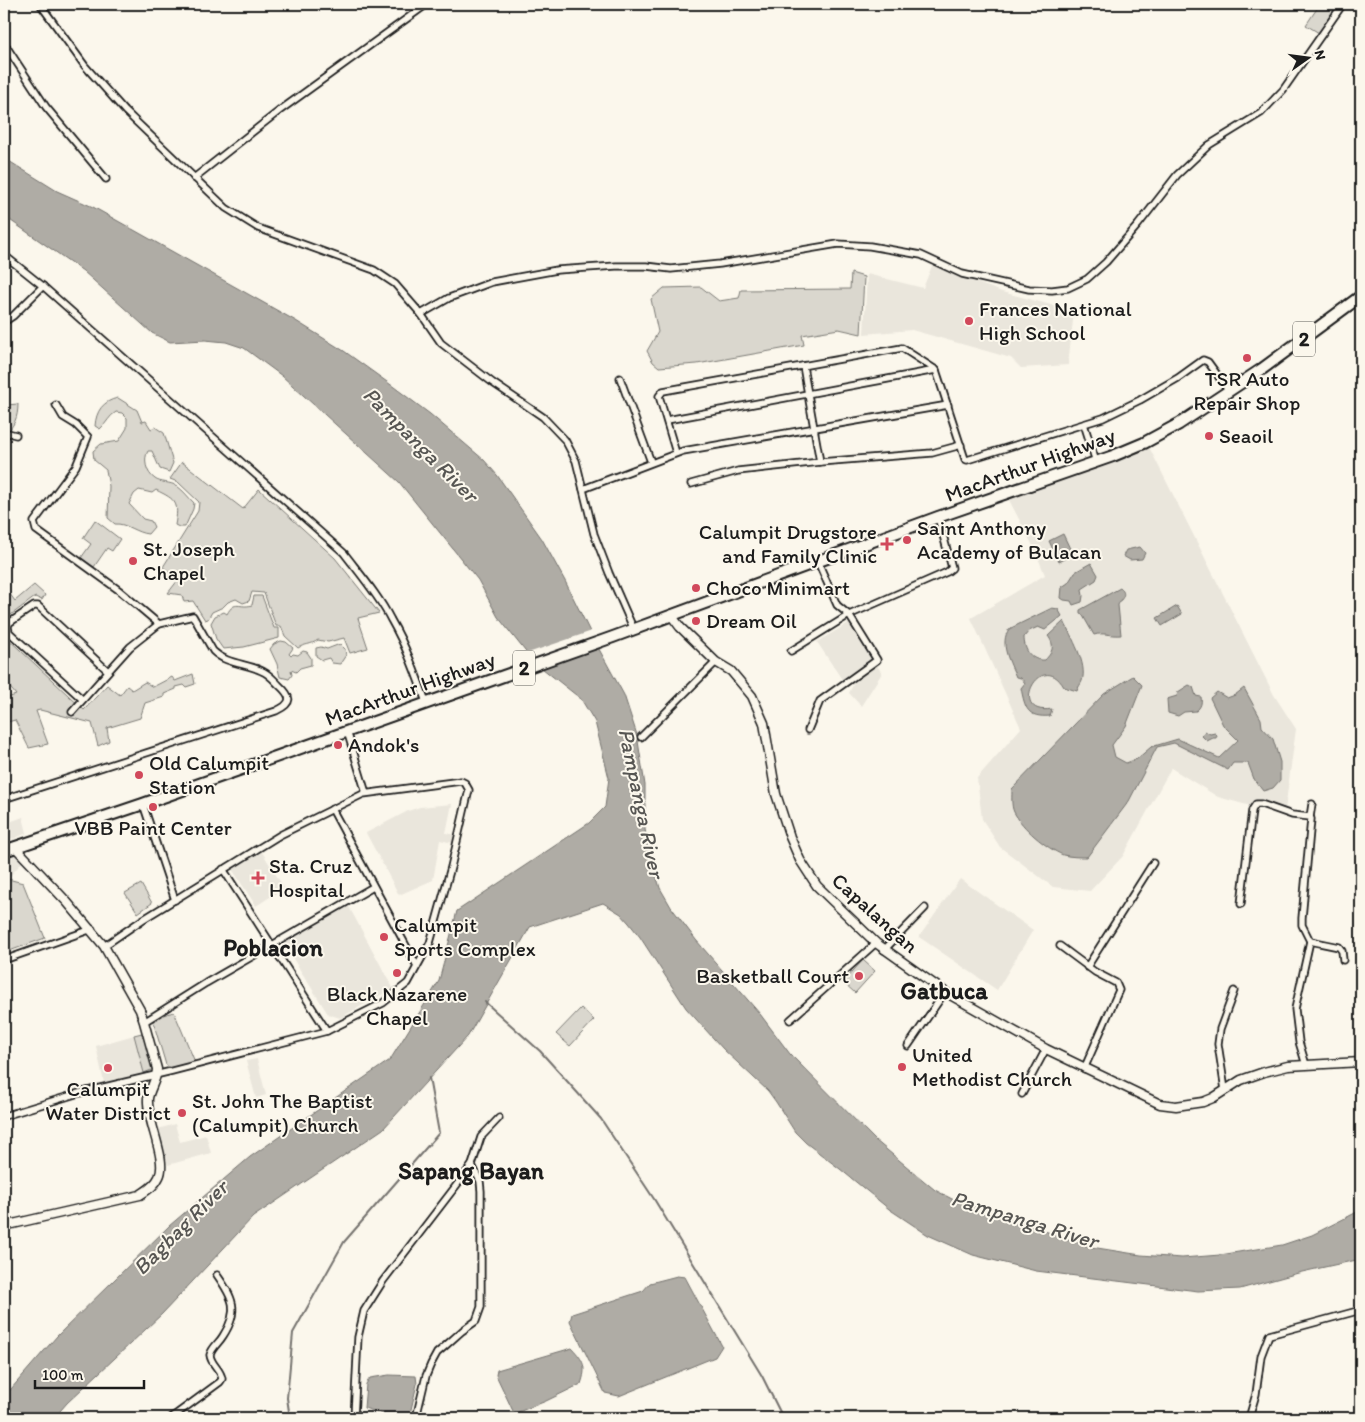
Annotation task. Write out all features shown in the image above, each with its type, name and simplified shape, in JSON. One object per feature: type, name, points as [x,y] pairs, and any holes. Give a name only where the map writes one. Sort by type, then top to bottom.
[{"type":"highway","name":"MacArthur Highway","points":[[4,851],[143,804],[634,630],[1149,441],[1229,391],[1361,296]]},
{"type":"street","points":[[40,4],[85,66],[125,111],[226,208],[258,228],[374,270],[395,284],[421,314],[441,343],[493,383],[542,417],[554,428],[565,440],[576,461],[594,534],[634,630]]},
{"type":"street","points":[[194,178],[279,111],[427,4]]},
{"type":"street","points":[[421,314],[450,298],[492,282],[557,270],[616,266],[646,266],[671,269],[720,264],[838,244],[870,246],[922,254],[962,274],[1029,289],[1052,290],[1068,288],[1087,278],[1106,262],[1177,175],[1209,145],[1261,113],[1283,90],[1343,4]]},
{"type":"street","points":[[4,43],[46,107],[106,179]]},
{"type":"street","points":[[4,255],[43,286],[344,553],[391,619],[430,701]]},
{"type":"street","points":[[4,322],[13,316],[43,286]]},
{"type":"street","points":[[676,453],[659,396],[663,391],[902,348],[936,370],[967,460],[1103,418],[1140,400],[1178,378],[1205,359],[1229,391]]},
{"type":"street","points":[[803,366],[820,462]]},
{"type":"street","points":[[667,420],[936,370]]},
{"type":"street","points":[[620,378],[651,462]]},
{"type":"street","points":[[56,405],[62,417],[76,425],[88,437],[76,466],[34,522],[36,530],[120,591],[159,624]]},
{"type":"street","points":[[583,489],[676,453],[948,405]]},
{"type":"street","points":[[1084,424],[1096,462]]},
{"type":"street","points":[[4,432],[16,435]]},
{"type":"street","points":[[691,484],[738,471],[932,453],[961,445]]},
{"type":"street","points":[[791,651],[849,615],[952,568],[938,517]]},
{"type":"street","points":[[808,730],[820,701],[877,660],[849,615],[838,605],[818,562]]},
{"type":"street","points":[[82,699],[9,632],[9,623],[34,606],[38,606],[108,671]]},
{"type":"street","name":"Capalangan","points":[[671,615],[680,627],[716,662],[731,671],[752,696],[764,723],[776,794],[790,837],[800,860],[817,886],[884,950],[945,992],[1084,1069],[1160,1104],[1176,1106],[1203,1102],[1213,1098],[1241,1080],[1288,1066],[1361,1062]]},
{"type":"street","points":[[4,799],[276,711],[284,707],[289,697],[287,692],[266,673],[224,660],[217,655],[193,616],[190,616],[159,624],[130,647],[72,712]]},
{"type":"street","points":[[641,737],[716,662]]},
{"type":"street","points":[[347,731],[366,793]]},
{"type":"street","points":[[4,1116],[79,1093],[327,1031],[384,1003],[408,983],[430,943],[451,867],[469,790],[465,783],[461,781],[366,793],[280,835],[142,920],[104,946]]},
{"type":"street","points":[[143,804],[159,856],[176,900]]},
{"type":"street","points":[[1241,904],[1252,810],[1256,804],[1292,815],[1310,817]]},
{"type":"street","points":[[1306,1065],[1299,1042],[1295,1009],[1310,941],[1302,925],[1302,918],[1312,804]]},
{"type":"street","points":[[332,809],[417,966]]},
{"type":"street","points":[[4,1226],[140,1195],[152,1187],[160,1176],[161,1164],[149,1113],[148,1098],[157,1075],[157,1069],[140,1010],[104,946],[92,929],[15,847]]},
{"type":"street","points":[[1087,966],[1153,863]]},
{"type":"street","points":[[223,870],[327,1031]]},
{"type":"street","points":[[144,1022],[206,983],[273,946],[373,886]]},
{"type":"street","points":[[884,950],[925,908]]},
{"type":"street","points":[[4,960],[92,929]]},
{"type":"street","points":[[1310,941],[1339,947],[1342,951],[1343,960]]},
{"type":"street","points":[[790,1020],[876,943]]},
{"type":"street","points":[[1060,946],[1087,966],[1116,983],[1119,990],[1084,1069]]},
{"type":"street","points":[[1225,1090],[1218,1044],[1220,1029],[1234,990]]},
{"type":"street","points":[[908,1046],[945,992]]},
{"type":"street","points":[[1022,1094],[1046,1049]]},
{"type":"street","points":[[354,1418],[358,1337],[364,1311],[388,1274],[472,1165],[481,1137],[499,1118]]},
{"type":"street","points":[[416,1418],[426,1376],[431,1364],[444,1347],[476,1321],[481,1308],[481,1191],[480,1181],[472,1165]]},
{"type":"street","points":[[171,1418],[222,1379],[220,1371],[212,1363],[210,1355],[211,1351],[224,1336],[234,1308],[231,1297],[217,1275]]},
{"type":"street","points":[[1249,1418],[1256,1394],[1264,1345],[1269,1335],[1361,1310]]},
{"type":"shaded area","points":[[1320,4],[1328,4],[1335,8],[1319,33],[1306,25]]},
{"type":"shaded area","name":"Frances National High School","points":[[932,266],[1002,292],[1074,311],[1068,365],[1021,368],[1011,358],[912,330],[864,334],[867,274],[923,288]]},
{"type":"shaded area","points":[[851,273],[864,277],[861,334],[839,329],[802,335],[804,345],[697,364],[659,367],[653,362],[647,351],[658,332],[651,299],[664,288],[701,287],[719,301],[739,298],[741,290],[850,289]]},
{"type":"shaded area","points":[[4,398],[6,405],[18,404],[15,422],[4,436]]},
{"type":"shaded area","points":[[118,398],[137,410],[142,422],[146,421],[151,429],[155,427],[164,433],[173,463],[169,472],[160,469],[152,451],[148,451],[146,454],[146,466],[149,473],[155,479],[177,486],[194,503],[185,527],[175,525],[177,512],[175,503],[156,490],[152,493],[139,490],[134,494],[129,504],[143,519],[151,521],[154,527],[148,534],[115,524],[108,518],[109,486],[106,470],[94,460],[93,451],[101,444],[119,441],[127,428],[127,418],[122,413],[116,412],[100,429],[95,426],[99,411],[104,404]]},
{"type":"shaded area","points":[[1149,447],[1274,695],[1296,729],[1285,810],[1258,808],[1218,797],[1171,768],[1123,856],[1090,891],[1053,887],[1000,847],[982,819],[977,778],[1021,728],[971,618],[1045,575],[1034,548],[1008,498]]},
{"type":"shaded area","points":[[182,462],[243,509],[259,489],[335,558],[379,613],[358,618],[368,648],[350,653],[344,638],[328,642],[318,640],[298,648],[285,636],[281,626],[276,626],[264,593],[252,592],[249,601],[243,603],[236,599],[228,602],[223,607],[212,612],[208,619],[205,620],[193,601],[184,602],[182,595],[168,593],[178,580],[163,567],[198,511],[199,502],[178,482],[170,479]]},
{"type":"shaded area","points":[[95,520],[120,539],[112,551],[107,548],[94,567],[81,558],[91,544],[83,538]]},
{"type":"shaded area","points":[[34,585],[45,595],[42,600],[35,597],[4,620],[4,586],[15,601]]},
{"type":"shaded area","points":[[254,596],[262,596],[274,628],[279,628],[279,638],[244,647],[223,649],[216,639],[211,623],[215,616],[224,612],[227,614],[235,606],[252,605]]},
{"type":"shaded area","points":[[852,621],[875,659],[843,681],[817,642]]},
{"type":"shaded area","points":[[4,635],[84,710],[107,685],[120,695],[127,686],[132,690],[145,682],[153,687],[172,677],[175,681],[193,674],[195,684],[186,687],[184,685],[176,687],[176,689],[164,694],[164,697],[145,703],[140,718],[107,728],[109,741],[98,746],[92,723],[40,710],[36,711],[48,744],[29,748],[15,720],[4,723],[4,699],[16,695],[4,680]]},
{"type":"shaded area","points":[[281,641],[286,642],[293,648],[289,654],[291,656],[293,654],[298,655],[303,651],[307,652],[311,658],[311,665],[300,668],[296,672],[291,670],[292,675],[289,679],[280,677],[277,664],[270,649],[274,644]]},
{"type":"shaded area","points":[[340,644],[345,649],[346,655],[340,664],[332,663],[329,658],[322,660],[316,656],[316,648],[327,649]]},
{"type":"shaded area","points":[[876,664],[882,673],[861,706],[849,693],[853,685],[849,682]]},
{"type":"shaded area","points":[[452,804],[446,833],[455,835],[453,843],[440,840],[433,880],[399,895],[366,833],[408,811],[420,807]]},
{"type":"shaded area","points":[[23,817],[27,833],[13,839],[9,837],[4,824]]},
{"type":"shaded area","points":[[13,852],[24,860],[4,883],[4,855]]},
{"type":"shaded area","name":"Sta. Cruz Hospital","points":[[262,852],[284,888],[256,906],[232,869]]},
{"type":"shaded area","points":[[8,879],[23,883],[45,938],[4,953],[4,883]]},
{"type":"shaded area","points":[[960,879],[1033,930],[997,990],[919,937]]},
{"type":"shaded area","points":[[141,884],[152,903],[138,913],[125,893]]},
{"type":"shaded area","points":[[348,905],[393,988],[340,1018],[328,1014],[283,943]]},
{"type":"shaded area","name":"Basketball Court","points":[[863,960],[875,971],[855,993],[843,982]]},
{"type":"shaded area","points":[[581,1008],[594,1020],[570,1046],[556,1034]]},
{"type":"shaded area","points":[[174,1012],[195,1062],[170,1068],[166,1065],[152,1018]]},
{"type":"shaded area","points":[[146,1032],[156,1068],[144,1073],[134,1035]]},
{"type":"shaded area","name":"Calumpit Water District","points":[[134,1035],[144,1073],[104,1083],[96,1046]]},
{"type":"shaded area","points":[[257,1059],[266,1095],[256,1098],[246,1061]]},
{"type":"shaded area","points":[[175,1124],[180,1142],[206,1135],[211,1153],[168,1165],[158,1129]]},
{"type":"water","points":[[4,158],[57,191],[93,207],[296,321],[344,351],[430,414],[484,460],[497,475],[542,539],[624,695],[637,735],[645,785],[645,829],[648,848],[660,888],[671,907],[696,940],[760,1014],[790,1054],[875,1140],[935,1190],[952,1199],[1091,1247],[1141,1255],[1182,1258],[1220,1255],[1282,1245],[1312,1235],[1361,1210],[1361,1259],[1302,1272],[1240,1289],[1198,1291],[1036,1271],[973,1255],[928,1235],[889,1209],[806,1143],[795,1132],[768,1091],[723,1049],[686,1008],[629,923],[621,914],[603,903],[530,927],[468,1036],[383,1129],[253,1217],[162,1314],[67,1403],[54,1418],[4,1418],[4,1397],[57,1336],[169,1226],[250,1157],[390,1060],[439,981],[457,911],[589,823],[605,807],[609,778],[595,722],[581,699],[533,661],[498,617],[478,580],[399,482],[282,376],[244,348],[226,342],[205,340],[170,342],[152,333],[83,271],[4,216]]},
{"type":"water","points":[[1063,534],[1073,555],[1059,562],[1049,541]]},
{"type":"water","points":[[1140,547],[1145,553],[1142,559],[1130,560],[1123,556],[1126,550]]},
{"type":"water","points":[[1091,563],[1098,575],[1096,580],[1082,589],[1082,602],[1073,605],[1071,601],[1061,598],[1062,587],[1068,583],[1075,572]]},
{"type":"water","points":[[1120,588],[1124,594],[1118,605],[1121,635],[1094,635],[1080,610]]},
{"type":"water","points":[[1177,606],[1182,614],[1162,626],[1157,618]]},
{"type":"water","points":[[1052,608],[1058,609],[1062,616],[1045,630],[1038,627],[1029,631],[1024,637],[1025,646],[1032,657],[1045,660],[1052,648],[1052,642],[1048,636],[1064,621],[1081,659],[1083,674],[1077,691],[1064,687],[1055,677],[1046,675],[1038,678],[1032,686],[1031,703],[1038,709],[1052,709],[1050,716],[1042,716],[1032,713],[1026,706],[1021,688],[1025,683],[1021,678],[1016,677],[1006,653],[1005,641],[1009,629]]},
{"type":"water","points":[[1133,676],[1142,685],[1126,726],[1112,745],[1115,757],[1126,763],[1137,759],[1151,747],[1178,739],[1219,758],[1238,740],[1223,725],[1210,698],[1217,692],[1227,698],[1244,688],[1261,719],[1262,727],[1273,739],[1280,762],[1280,780],[1273,788],[1263,791],[1254,779],[1248,763],[1233,763],[1228,770],[1174,743],[1157,747],[1129,801],[1087,857],[1063,855],[1049,848],[1035,837],[1018,818],[1012,807],[1012,789],[1104,694]]},
{"type":"water","points":[[1189,685],[1193,687],[1196,696],[1201,697],[1199,708],[1196,711],[1184,712],[1178,716],[1168,713],[1167,699],[1177,696],[1178,692]]},
{"type":"water","points":[[1205,731],[1210,734],[1215,733],[1217,735],[1216,738],[1207,741],[1201,735]]},
{"type":"water","points":[[677,1276],[685,1277],[722,1346],[715,1357],[619,1396],[605,1393],[570,1321],[572,1314],[643,1291],[650,1283]]},
{"type":"water","points":[[572,1348],[583,1364],[584,1373],[581,1384],[516,1413],[513,1411],[496,1375],[497,1370]]},
{"type":"water","points":[[389,1375],[416,1376],[417,1384],[409,1418],[397,1418],[364,1408],[366,1384],[370,1378]]},
{"type":"pier","points":[[592,631],[601,648],[539,669],[531,663],[525,654]]},
{"type":"waterway","points":[[485,1002],[540,1051],[601,1119],[654,1199],[762,1376],[783,1418]]},
{"type":"waterway","points":[[290,1418],[287,1398],[293,1333],[344,1242],[439,1133],[429,1078]]},
{"type":"place","name":"Frances National High School","points":[[969,321]]},
{"type":"place","name":"TSR Auto Repair Shop","points":[[1247,358]]},
{"type":"place","name":"Seaoil","points":[[1209,436]]},
{"type":"place","name":"Saint Anthony Academy of Bulacan","points":[[907,540]]},
{"type":"place","name":"Calumpit Drugstore and Family Clinic","points":[[887,544]]},
{"type":"place","name":"St. Joseph Chapel","points":[[133,561]]},
{"type":"place","name":"Choco Minimart","points":[[696,588]]},
{"type":"place","name":"Dream Oil","points":[[696,621]]},
{"type":"place","name":"Andok's","points":[[338,745]]},
{"type":"place","name":"Old Calumpit Station","points":[[139,775]]},
{"type":"place","name":"VBB Paint Center","points":[[153,807]]},
{"type":"place","name":"Sta. Cruz Hospital","points":[[258,878]]},
{"type":"place","name":"Calumpit Sports Complex","points":[[384,937]]},
{"type":"place","name":"Black Nazarene Chapel","points":[[397,973]]},
{"type":"place","name":"Basketball Court","points":[[859,976]]},
{"type":"place","name":"United Methodist Church","points":[[902,1067]]},
{"type":"place","name":"Calumpit Water District","points":[[108,1068]]},
{"type":"place","name":"St. John The Baptist (Calumpit) Church","points":[[182,1113]]},
{"type":"district","name":"Poblacion","points":[[273,948]]},
{"type":"district","name":"Gatbuca","points":[[944,991]]},
{"type":"district","name":"Sapang Bayan","points":[[471,1171]]},
{"type":"water label","name":"Pampanga River","points":[[421,444]]},
{"type":"water label","name":"Pampanga River","points":[[642,803]]},
{"type":"water label","name":"Pampanga River","points":[[1025,1219]]},
{"type":"water label","name":"Bagbag River","points":[[180,1227]]}]
